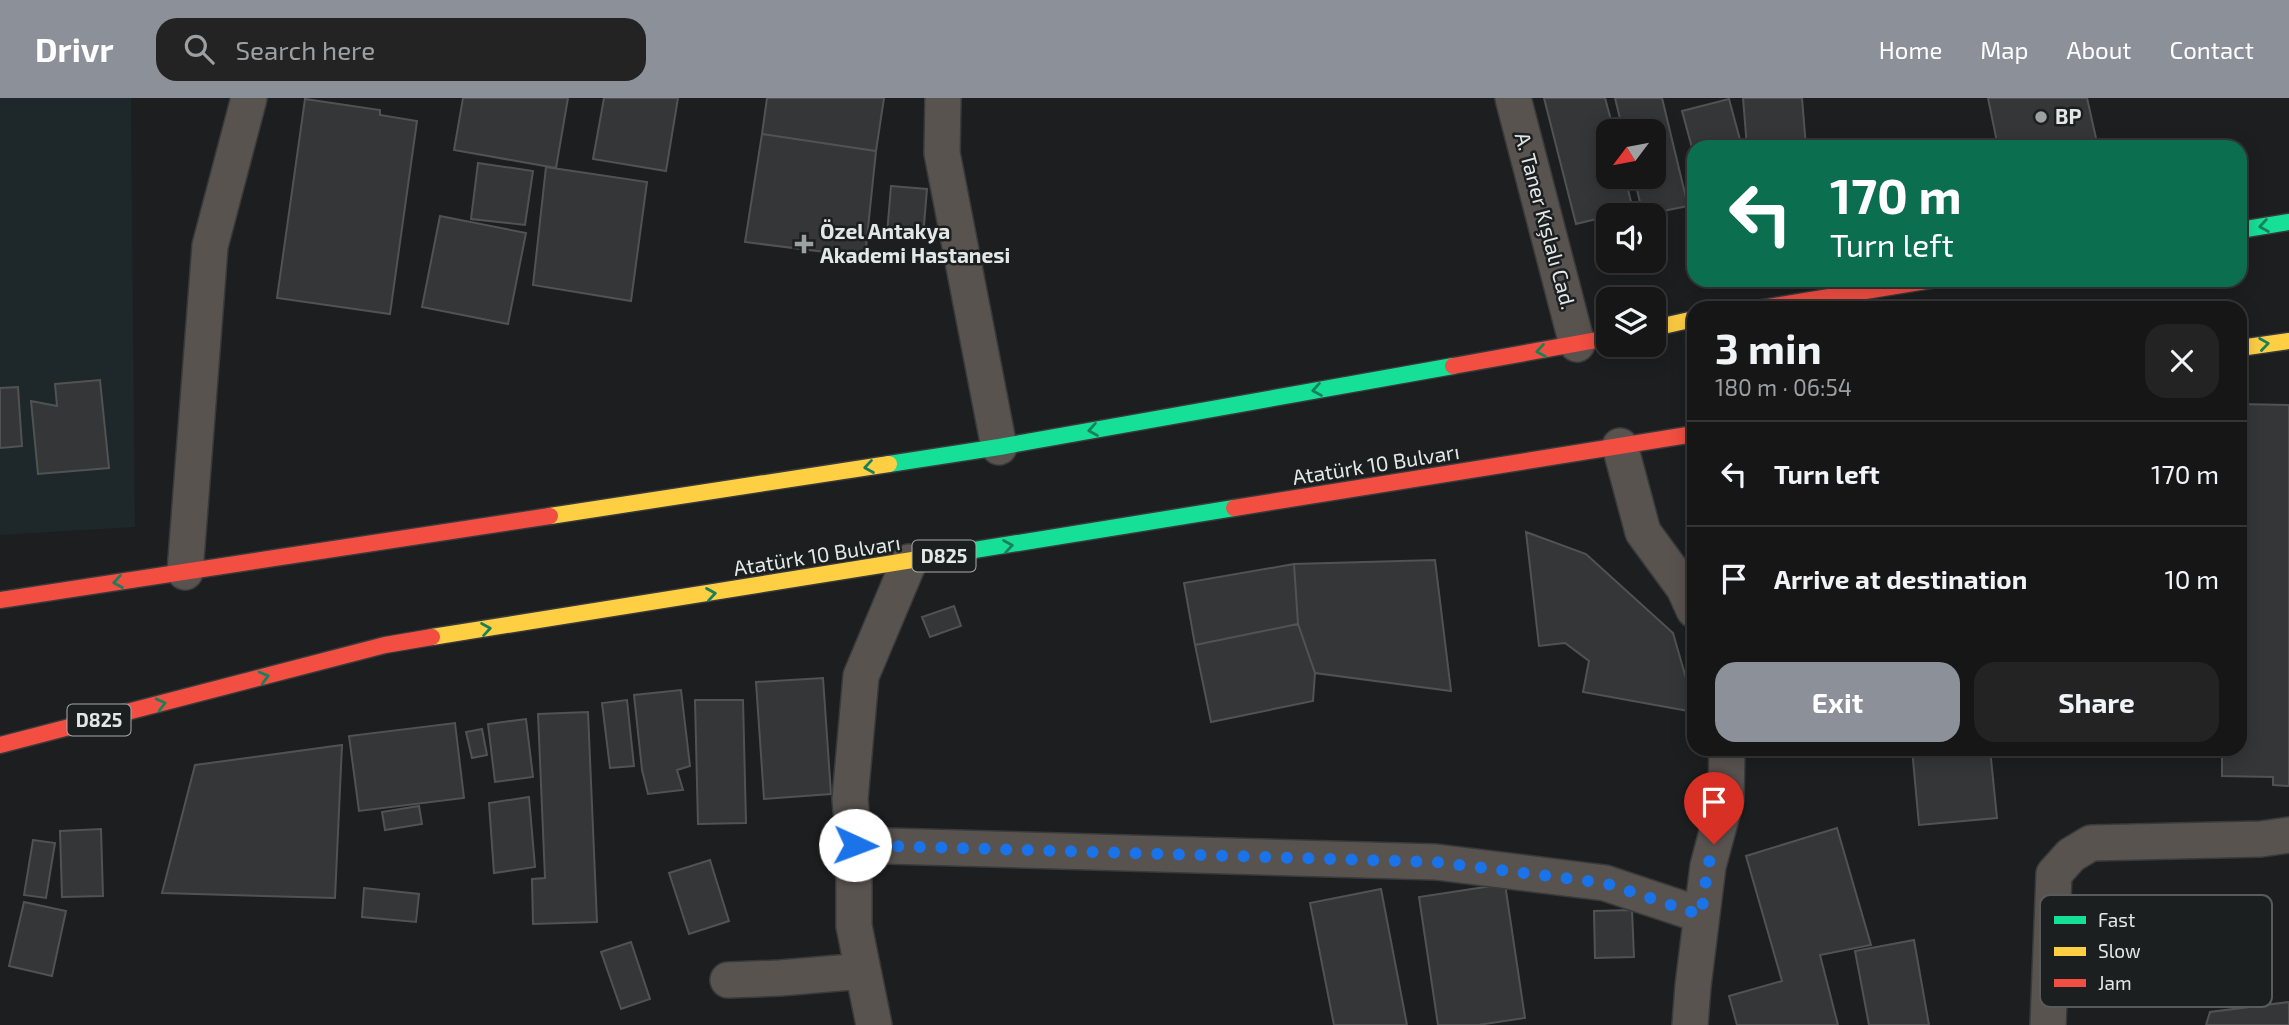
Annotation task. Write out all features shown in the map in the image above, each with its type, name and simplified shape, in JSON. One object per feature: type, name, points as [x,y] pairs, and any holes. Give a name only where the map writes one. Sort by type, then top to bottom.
[{"type":"highway","points":[[2247,229],[2289,222]]},
{"type":"highway","points":[[1805,301],[1890,287]]},
{"type":"highway","points":[[1666,325],[1687,321]]},
{"type":"highway","points":[[0,600],[999,447],[1593,341]]},
{"type":"highway","points":[[2247,347],[2289,341]]},
{"type":"highway","name":"Atatürk 10 Bulvarı","points":[[0,746],[385,645],[1687,435]]},
{"type":"street","points":[[186,572],[210,246],[249,98]]},
{"type":"street","points":[[943,98],[943,153],[999,447]]},
{"type":"street","name":"A. Taner Kışlalı Cad.","points":[[1513,98],[1593,341]]},
{"type":"street","points":[[1620,446],[1643,532],[1687,595]]},
{"type":"street","points":[[874,1025],[854,926],[855,845],[850,799],[861,676],[909,562]]},
{"type":"street","points":[[1690,1025],[1708,866],[1726,799],[1727,756]]},
{"type":"street","points":[[2053,895],[2054,874],[2071,855],[2091,843],[2262,839],[2289,835]]},
{"type":"street","points":[[855,845],[1436,862],[1605,883],[1701,915]]},
{"type":"street","points":[[728,980],[863,971]]},
{"type":"street","points":[[2048,1025],[2049,1007]]},
{"type":"shaded area","points":[[0,98],[131,98],[135,527],[0,535]]},
{"type":"building","points":[[463,98],[568,98],[556,168],[454,150]]},
{"type":"building","points":[[604,98],[678,98],[666,171],[593,159]]},
{"type":"building","points":[[767,98],[884,98],[876,151],[762,134]]},
{"type":"building","points":[[1544,98],[1605,98],[1611,119],[1596,119],[1596,189],[1628,189],[1631,203],[1596,203],[1596,219],[1576,224]]},
{"type":"building","points":[[1615,98],[1662,98],[1687,206],[1666,210],[1666,203],[1640,203],[1637,189],[1666,189],[1666,119],[1620,119]]},
{"type":"building","points":[[1743,98],[1802,98],[1805,140],[1746,140]]},
{"type":"building","points":[[1988,98],[2087,98],[2096,140],[1997,140]]},
{"type":"building","points":[[305,99],[380,110],[380,115],[417,121],[390,314],[277,298]]},
{"type":"building","points":[[1729,99],[1740,140],[1690,140],[1682,111]]},
{"type":"building","points":[[762,134],[876,151],[865,257],[745,242]]},
{"type":"building","points":[[478,163],[533,171],[525,225],[471,219]]},
{"type":"building","points":[[546,167],[647,182],[631,301],[533,285]]},
{"type":"building","points":[[891,186],[927,189],[923,237],[887,234]]},
{"type":"building","points":[[440,216],[526,233],[508,324],[422,307]]},
{"type":"building","points":[[100,380],[109,468],[38,474],[31,401],[57,406],[55,384]]},
{"type":"building","points":[[18,387],[22,446],[0,448],[0,388]]},
{"type":"building","points":[[2247,404],[2289,405],[2289,786],[2273,785],[2273,777],[2222,776],[2222,756],[2247,756]]},
{"type":"building","points":[[1526,532],[1586,554],[1673,633],[1687,682],[1687,711],[1583,692],[1589,661],[1565,643],[1539,646]]},
{"type":"building","points":[[1435,560],[1451,691],[1315,673],[1298,624],[1294,564]]},
{"type":"building","points":[[1294,564],[1298,624],[1195,645],[1184,583]]},
{"type":"building","points":[[954,606],[961,626],[930,637],[922,617]]},
{"type":"building","points":[[1298,624],[1315,673],[1313,701],[1211,722],[1195,645]]},
{"type":"building","points":[[823,678],[831,794],[764,799],[756,682]]},
{"type":"building","points":[[681,690],[690,766],[677,770],[683,790],[648,794],[642,770],[634,695]]},
{"type":"building","points":[[627,700],[634,766],[610,768],[602,703]]},
{"type":"building","points":[[695,700],[743,700],[746,823],[698,824]]},
{"type":"building","points":[[588,712],[597,922],[533,924],[532,879],[545,878],[538,714]]},
{"type":"building","points":[[526,719],[533,777],[495,782],[488,724]]},
{"type":"building","points":[[455,723],[464,798],[359,811],[349,736]]},
{"type":"building","points":[[482,729],[487,755],[472,758],[466,732]]},
{"type":"building","points":[[342,745],[335,898],[162,893],[195,765]]},
{"type":"building","points":[[1913,756],[1991,756],[1997,818],[1919,825]]},
{"type":"building","points":[[529,797],[535,867],[494,873],[489,803]]},
{"type":"building","points":[[419,806],[422,824],[385,830],[382,812]]},
{"type":"building","points":[[1837,828],[1871,945],[1820,955],[1838,1025],[1737,1025],[1729,996],[1782,981],[1746,856]]},
{"type":"building","points":[[101,829],[103,896],[62,897],[60,831]]},
{"type":"building","points":[[33,840],[55,843],[46,898],[24,895]]},
{"type":"building","points":[[710,860],[729,921],[689,934],[669,873]]},
{"type":"building","points":[[1505,884],[1525,1018],[1478,1025],[1438,1025],[1419,897]]},
{"type":"building","points":[[364,888],[419,894],[416,922],[362,917]]},
{"type":"building","points":[[1381,889],[1407,1025],[1334,1025],[1310,903]]},
{"type":"building","points":[[24,902],[66,911],[52,976],[9,966]]},
{"type":"building","points":[[1632,910],[1634,957],[1595,958],[1594,911]]},
{"type":"building","points":[[1914,940],[1929,1025],[1869,1025],[1855,951]]},
{"type":"building","points":[[631,942],[650,999],[621,1009],[601,952]]},
{"type":"building","points":[[2289,1002],[2289,1025],[2206,1025],[2210,1012],[2272,1007],[2272,1004]]},
{"type":"traffic: fast","points":[[2247,229],[2289,222]]},
{"type":"traffic: fast","points":[[889,464],[1453,366]]},
{"type":"traffic: fast","points":[[956,553],[1234,508]]},
{"type":"traffic: slow","points":[[1666,325],[1687,321]]},
{"type":"traffic: slow","points":[[2247,347],[2289,341]]},
{"type":"traffic: slow","points":[[550,516],[889,464]]},
{"type":"traffic: slow","points":[[432,637],[956,553]]},
{"type":"traffic: jam","points":[[1804,301],[1890,287]]},
{"type":"traffic: jam","points":[[1453,366],[1596,340]]},
{"type":"traffic: jam","points":[[1234,508],[1687,435]]},
{"type":"traffic: jam","points":[[0,600],[550,516]]},
{"type":"traffic: jam","points":[[0,745],[385,645],[432,637]]},
{"type":"place","name":"BP","points":[[2041,117]]},
{"type":"place","name":"Özel Antakya Akademi Hastanesi","points":[[804,244]]},
{"type":"route","points":[[855,845],[1436,862],[1605,883],[1701,915],[1714,844]]}]
